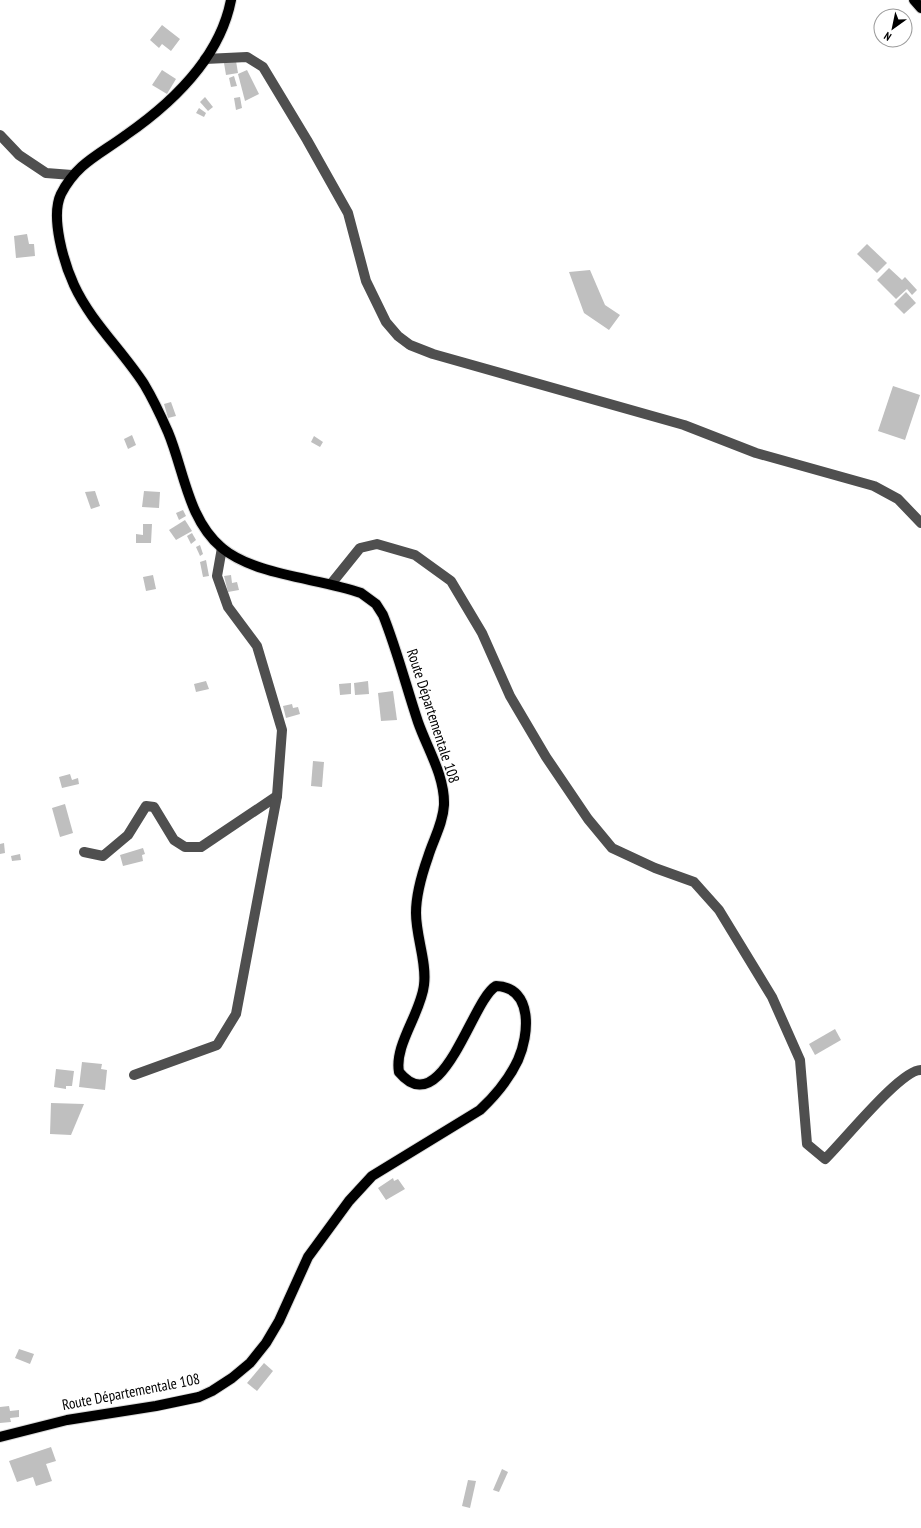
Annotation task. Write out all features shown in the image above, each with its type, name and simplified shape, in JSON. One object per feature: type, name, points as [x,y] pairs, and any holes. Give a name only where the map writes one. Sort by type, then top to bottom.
[{"type":"main road","name":"Route Départementale 108","points":[[0,1436],[67,1420],[156,1406],[199,1397],[212,1391],[232,1378],[250,1363],[266,1343],[280,1321],[308,1257],[348,1201],[372,1176],[480,1110],[493,1097],[517,1061],[525,1037],[524,1008],[521,999],[513,989],[496,986],[488,994],[446,1067],[438,1075],[427,1083],[415,1084],[408,1081],[399,1072],[398,1067],[402,1046],[415,1016],[424,986],[416,914],[418,897],[428,856],[439,830],[444,805],[438,773],[420,727],[383,615],[376,604],[369,598],[350,589],[247,563],[222,548],[212,538],[188,494],[168,432],[144,384],[92,318],[74,285],[66,263],[56,218],[58,204],[72,175],[89,159],[150,118],[180,90],[205,59],[223,28],[231,0]]},
{"type":"main road","points":[[914,0],[921,8]]},
{"type":"street","points":[[205,59],[247,57],[263,67],[307,140],[348,213],[366,281],[386,322],[398,336],[410,345],[448,358],[684,425],[756,452],[874,486],[898,499],[921,523]]},
{"type":"street","points":[[0,135],[19,155],[46,173],[72,175]]},
{"type":"street","points":[[331,584],[360,548],[377,544],[415,555],[451,581],[482,633],[510,696],[546,757],[588,819],[612,848],[655,868],[694,882],[719,910],[772,997],[800,1060],[807,1144],[825,1159],[899,1082],[917,1070],[921,1070]]},
{"type":"street","points":[[134,1075],[217,1045],[236,1014],[277,796],[282,730],[257,646],[228,607],[217,576],[222,548]]},
{"type":"street","points":[[84,852],[103,856],[128,835],[146,806],[154,807],[174,840],[185,847],[201,847],[277,796]]},
{"type":"building","points":[[162,25],[180,39],[171,51],[162,44],[159,48],[150,40]]},
{"type":"building","points":[[236,61],[238,73],[226,75],[224,63]]},
{"type":"building","points":[[162,70],[176,79],[167,94],[152,85]]},
{"type":"building","points":[[247,70],[259,94],[245,101],[238,74]]},
{"type":"building","points":[[234,76],[237,86],[231,87],[229,78]]},
{"type":"building","points":[[205,97],[213,107],[208,111],[200,102]]},
{"type":"building","points":[[240,97],[242,108],[236,110],[234,98]]},
{"type":"building","points":[[199,108],[206,113],[204,117],[196,113]]},
{"type":"building","points":[[27,234],[29,244],[34,244],[35,256],[16,258],[14,236]]},
{"type":"building","points":[[867,244],[887,263],[877,273],[857,254]]},
{"type":"building","points":[[889,268],[902,280],[905,277],[917,290],[912,295],[907,289],[896,299],[877,280]]},
{"type":"building","points":[[590,270],[605,305],[620,315],[609,330],[584,313],[569,272]]},
{"type":"building","points":[[906,292],[916,303],[904,314],[894,304]]},
{"type":"building","points":[[893,386],[920,395],[905,440],[878,431]]},
{"type":"building","points":[[171,402],[176,416],[168,418],[164,404]]},
{"type":"building","points":[[132,435],[136,445],[128,449],[124,439]]},
{"type":"building","points":[[314,436],[323,442],[320,447],[311,442]]},
{"type":"building","points":[[95,491],[100,506],[91,509],[85,492]]},
{"type":"building","points":[[144,491],[160,492],[159,508],[142,507]]},
{"type":"building","points":[[183,510],[186,516],[179,520],[176,513]]},
{"type":"building","points":[[185,520],[192,531],[176,540],[169,530]]},
{"type":"building","points":[[143,524],[152,524],[151,543],[136,543],[136,534],[143,535]]},
{"type":"building","points":[[192,533],[196,540],[191,544],[187,536]]},
{"type":"building","points":[[200,545],[203,554],[200,556],[196,547]]},
{"type":"building","points":[[206,560],[209,576],[203,577],[200,562]]},
{"type":"building","points":[[153,575],[156,589],[146,591],[143,577]]},
{"type":"building","points":[[231,575],[232,583],[237,582],[239,590],[228,592],[224,576]]},
{"type":"building","points":[[206,681],[209,689],[196,692],[194,684]]},
{"type":"building","points":[[368,681],[369,694],[355,695],[354,683]]},
{"type":"building","points":[[351,683],[351,694],[340,695],[339,684]]},
{"type":"building","points":[[393,691],[397,720],[381,721],[378,693]]},
{"type":"building","points":[[292,704],[293,708],[298,707],[300,714],[286,718],[283,706]]},
{"type":"building","points":[[313,761],[324,762],[322,787],[311,786]]},
{"type":"building","points":[[70,774],[72,780],[78,778],[79,784],[62,788],[59,777]]},
{"type":"building","points":[[65,804],[73,833],[60,837],[52,808]]},
{"type":"building","points":[[4,843],[5,853],[0,854],[0,844]]},
{"type":"building","points":[[143,848],[145,854],[142,855],[143,861],[123,866],[120,855]]},
{"type":"building","points":[[20,854],[21,860],[12,861],[11,856]]},
{"type":"building","points":[[835,1029],[841,1040],[815,1055],[809,1044]]},
{"type":"building","points":[[82,1062],[102,1064],[101,1069],[107,1070],[105,1090],[79,1087]]},
{"type":"building","points":[[56,1069],[74,1071],[72,1086],[66,1086],[66,1089],[54,1087]]},
{"type":"building","points":[[51,1103],[84,1104],[71,1135],[50,1134]]},
{"type":"building","points":[[393,1178],[394,1181],[398,1179],[405,1189],[386,1200],[378,1188]]},
{"type":"building","points":[[19,1349],[34,1354],[30,1364],[15,1358]]},
{"type":"building","points":[[264,1363],[273,1371],[257,1391],[247,1383]]},
{"type":"building","points":[[9,1406],[10,1411],[19,1410],[19,1417],[10,1418],[11,1422],[0,1423],[0,1407]]},
{"type":"building","points":[[51,1447],[56,1461],[46,1464],[52,1481],[36,1486],[33,1477],[17,1482],[9,1461]]},
{"type":"building","points":[[502,1469],[508,1472],[499,1492],[493,1490]]},
{"type":"building","points":[[468,1480],[476,1481],[470,1508],[462,1506]]}]
